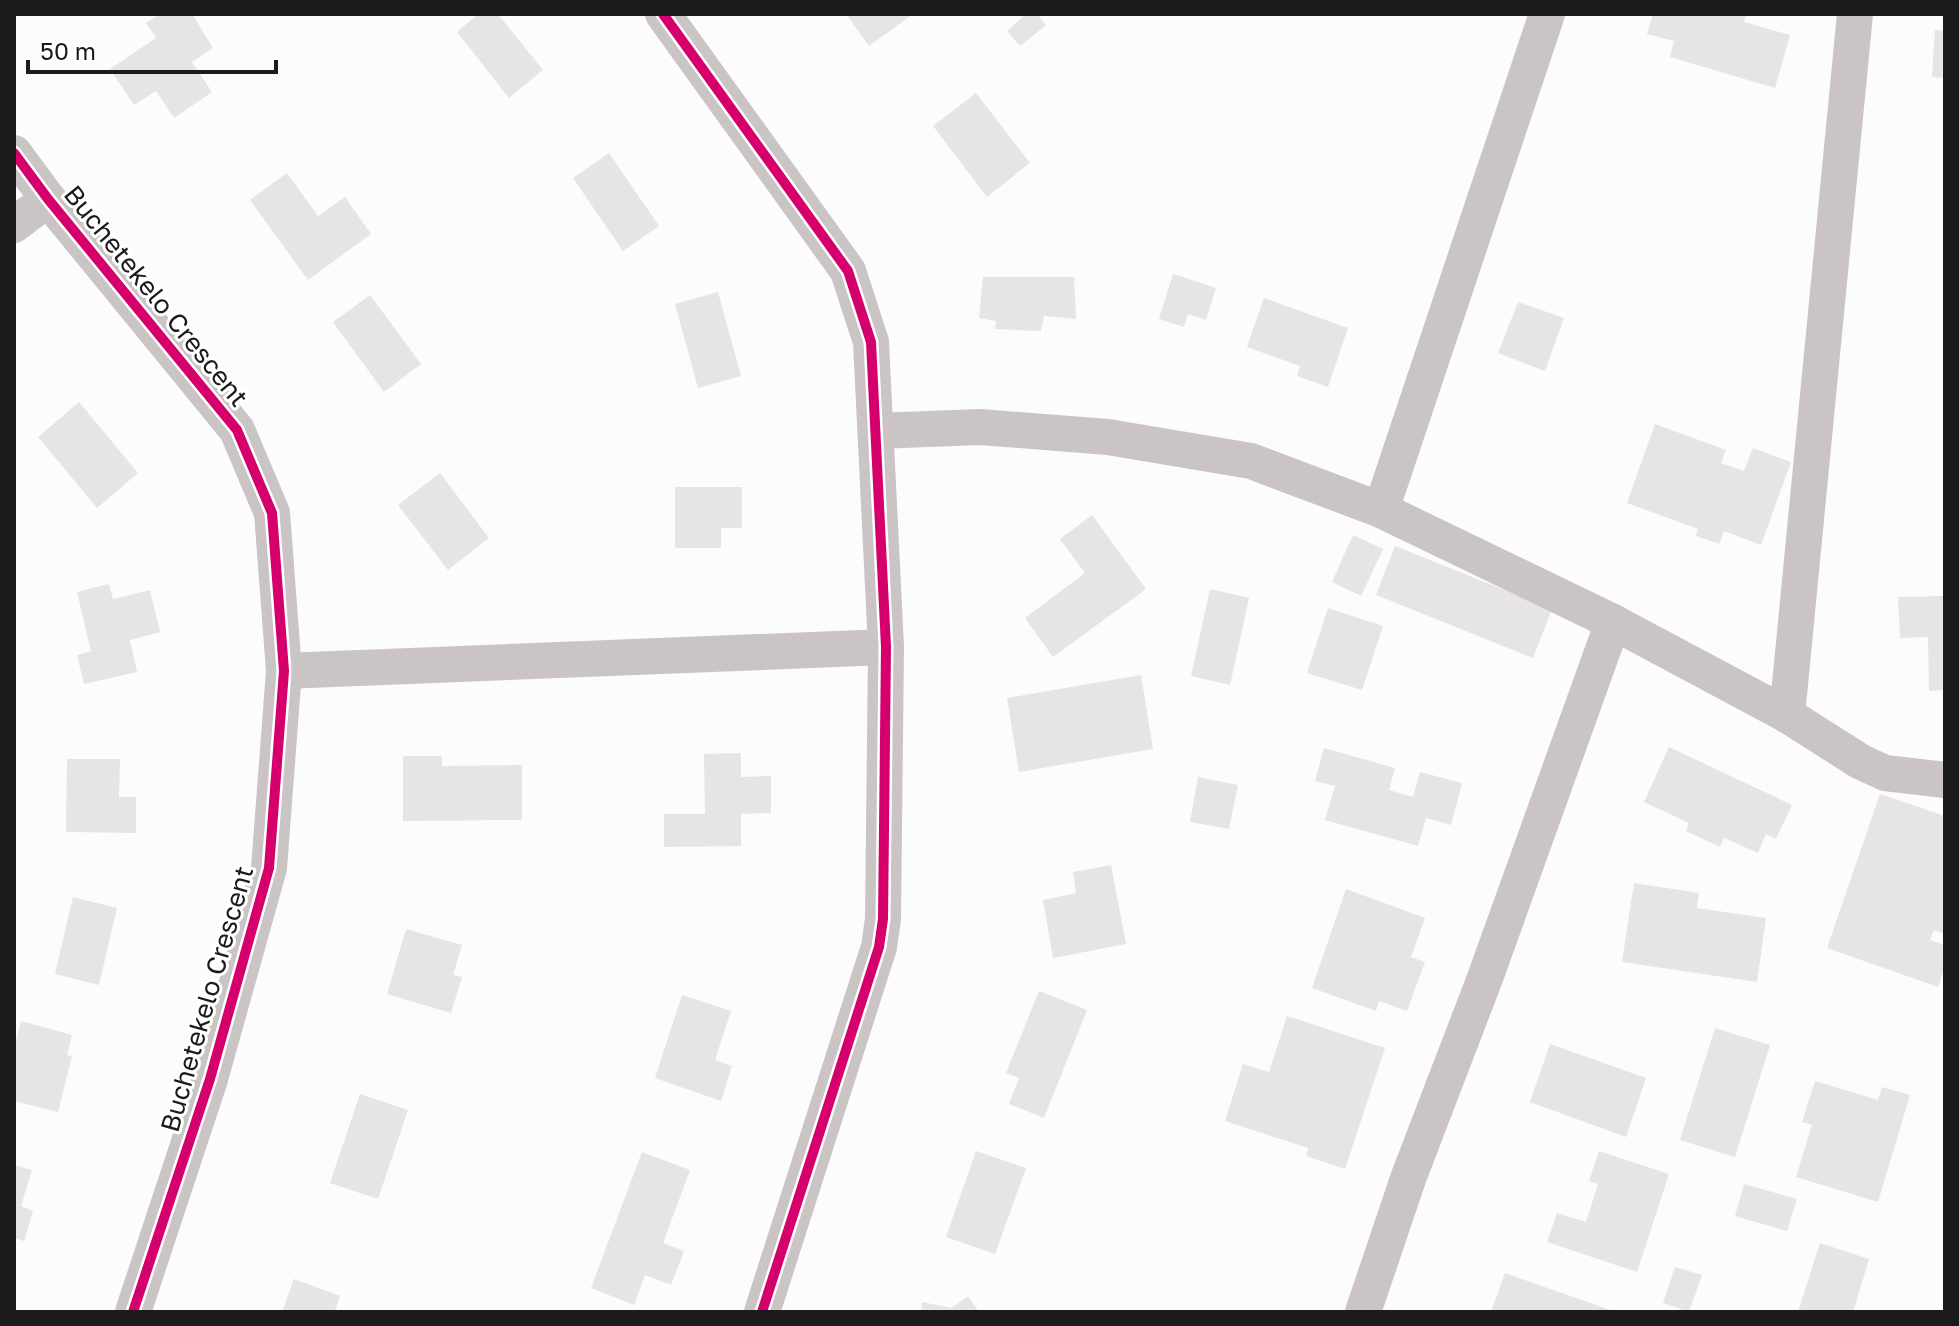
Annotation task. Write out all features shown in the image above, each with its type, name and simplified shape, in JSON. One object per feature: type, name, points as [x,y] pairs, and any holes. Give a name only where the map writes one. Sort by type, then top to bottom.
[{"type":"street","points":[[663,14],[848,271],[871,342],[886,647],[883,919],[879,947],[762,1312]]},
{"type":"street","points":[[1381,510],[1547,14]]},
{"type":"street","points":[[1787,715],[1855,14]]},
{"type":"street","name":"Buchetekelo Crescent","points":[[14,153],[237,430],[272,513],[284,671],[269,868],[210,1079],[133,1312]]},
{"type":"street","points":[[14,225],[48,199]]},
{"type":"street","points":[[877,431],[980,427],[1108,437],[1251,461],[1381,510],[1613,622],[1787,715],[1861,762],[1885,773],[1945,780]]},
{"type":"street","points":[[1363,1312],[1409,1176],[1485,978],[1613,622]]},
{"type":"street","points":[[284,671],[886,647]]},
{"type":"building","points":[[160,14],[192,14],[213,48],[192,62],[212,92],[174,118],[156,91],[134,105],[110,69],[156,38],[146,23]]},
{"type":"building","points":[[478,14],[498,14],[543,70],[509,98],[457,32]]},
{"type":"building","points":[[846,14],[913,14],[869,46]]},
{"type":"building","points":[[1026,14],[1037,14],[1046,25],[1020,46],[1007,31]]},
{"type":"building","points":[[1653,14],[1746,14],[1744,22],[1790,35],[1775,88],[1670,57],[1674,41],[1647,34]]},
{"type":"building","points":[[1935,30],[1945,31],[1945,78],[1932,77]]},
{"type":"building","points":[[976,93],[1030,163],[987,197],[933,126]]},
{"type":"building","points":[[609,153],[659,226],[623,251],[573,178]]},
{"type":"building","points":[[287,173],[318,216],[345,197],[371,234],[308,280],[250,200]]},
{"type":"building","points":[[1173,274],[1216,288],[1206,320],[1188,314],[1184,327],[1159,319]]},
{"type":"building","points":[[983,277],[1074,277],[1076,319],[1044,316],[1041,331],[995,329],[996,321],[979,318]]},
{"type":"building","points":[[718,292],[741,376],[698,388],[675,304]]},
{"type":"building","points":[[370,295],[421,364],[384,392],[333,322]]},
{"type":"building","points":[[1264,298],[1348,328],[1328,387],[1297,376],[1300,366],[1247,347]]},
{"type":"building","points":[[1518,302],[1564,318],[1545,371],[1498,353]]},
{"type":"building","points":[[79,402],[138,473],[97,508],[38,437]]},
{"type":"building","points":[[1655,424],[1726,450],[1721,463],[1744,471],[1753,448],[1791,462],[1761,545],[1724,531],[1719,544],[1696,536],[1698,529],[1627,503]]},
{"type":"building","points":[[440,473],[489,538],[448,570],[398,505]]},
{"type":"building","points":[[675,487],[742,487],[742,528],[721,528],[721,548],[675,548]]},
{"type":"building","points":[[1092,515],[1146,589],[1053,657],[1025,618],[1085,573],[1060,539]]},
{"type":"building","points":[[1353,535],[1383,549],[1361,596],[1332,582]]},
{"type":"building","points":[[1395,546],[1552,609],[1533,658],[1376,595]]},
{"type":"building","points":[[109,584],[113,599],[150,590],[160,632],[130,640],[137,672],[84,684],[77,655],[91,651],[77,592]]},
{"type":"building","points":[[1210,589],[1249,598],[1230,685],[1191,676]]},
{"type":"building","points":[[1945,596],[1945,690],[1929,691],[1928,637],[1900,638],[1898,597]]},
{"type":"building","points":[[1328,608],[1383,626],[1362,690],[1307,673]]},
{"type":"building","points":[[1141,675],[1153,749],[1019,772],[1007,698]]},
{"type":"building","points":[[1669,747],[1792,805],[1776,839],[1766,834],[1758,853],[1724,838],[1720,847],[1686,831],[1689,823],[1644,802]]},
{"type":"building","points":[[1324,748],[1395,768],[1389,790],[1413,797],[1420,772],[1462,783],[1451,825],[1426,818],[1418,846],[1325,820],[1335,786],[1315,781]]},
{"type":"building","points":[[741,753],[741,777],[771,776],[771,813],[741,814],[741,846],[664,847],[664,814],[705,814],[704,754]]},
{"type":"building","points":[[403,756],[442,756],[442,766],[522,765],[522,820],[403,821]]},
{"type":"building","points":[[67,759],[120,759],[119,797],[136,797],[136,833],[66,832]]},
{"type":"building","points":[[1198,777],[1238,785],[1229,829],[1190,822]]},
{"type":"building","points":[[1880,794],[1945,816],[1945,928],[1943,933],[1934,930],[1930,940],[1945,945],[1945,966],[1938,987],[1827,948]]},
{"type":"building","points":[[1111,865],[1126,944],[1053,958],[1043,900],[1076,893],[1073,872]]},
{"type":"building","points":[[1634,883],[1699,893],[1697,908],[1766,918],[1757,982],[1622,962]]},
{"type":"building","points":[[1346,889],[1425,918],[1411,957],[1425,962],[1407,1011],[1379,1001],[1376,1011],[1312,988]]},
{"type":"building","points":[[73,897],[117,908],[99,985],[55,974]]},
{"type":"building","points":[[406,929],[462,945],[453,975],[462,977],[451,1013],[387,994]]},
{"type":"building","points":[[1039,991],[1087,1010],[1044,1118],[1009,1104],[1019,1078],[1006,1073]]},
{"type":"building","points":[[682,995],[731,1011],[715,1060],[732,1066],[721,1101],[655,1078]]},
{"type":"building","points":[[1287,1016],[1385,1048],[1345,1169],[1306,1156],[1308,1148],[1225,1121],[1243,1064],[1269,1072]]},
{"type":"building","points":[[21,1021],[72,1035],[67,1055],[72,1056],[58,1112],[14,1101],[14,1049]]},
{"type":"building","points":[[1715,1028],[1770,1045],[1735,1157],[1680,1140]]},
{"type":"building","points":[[1550,1044],[1646,1078],[1626,1137],[1530,1102]]},
{"type":"building","points":[[1815,1081],[1878,1100],[1882,1087],[1910,1095],[1878,1202],[1796,1177],[1812,1125],[1802,1122]]},
{"type":"building","points":[[360,1094],[408,1110],[378,1199],[330,1183]]},
{"type":"building","points":[[976,1151],[1026,1168],[995,1254],[946,1237]]},
{"type":"building","points":[[1599,1151],[1669,1174],[1637,1272],[1547,1242],[1557,1213],[1586,1222],[1598,1184],[1589,1181]]},
{"type":"building","points":[[642,1152],[690,1170],[663,1243],[684,1251],[671,1285],[645,1275],[634,1305],[591,1288]]},
{"type":"building","points":[[14,1165],[32,1170],[21,1206],[33,1211],[24,1241],[14,1238]]},
{"type":"building","points":[[1744,1184],[1797,1199],[1787,1231],[1735,1216]]},
{"type":"building","points":[[1820,1243],[1869,1259],[1853,1312],[1798,1312]]},
{"type":"building","points":[[1675,1267],[1702,1275],[1689,1312],[1663,1303]]},
{"type":"building","points":[[1505,1273],[1616,1312],[1491,1312]]},
{"type":"building","points":[[294,1279],[340,1296],[335,1312],[282,1312]]},
{"type":"building","points":[[968,1296],[979,1312],[921,1312],[922,1302],[952,1308]]},
{"type":"cycle path","points":[[663,14],[848,271],[871,342],[886,647],[883,919],[879,947],[762,1312]]},
{"type":"cycle path","points":[[14,153],[237,430],[272,513],[284,671],[269,868],[210,1079],[133,1312]]}]
